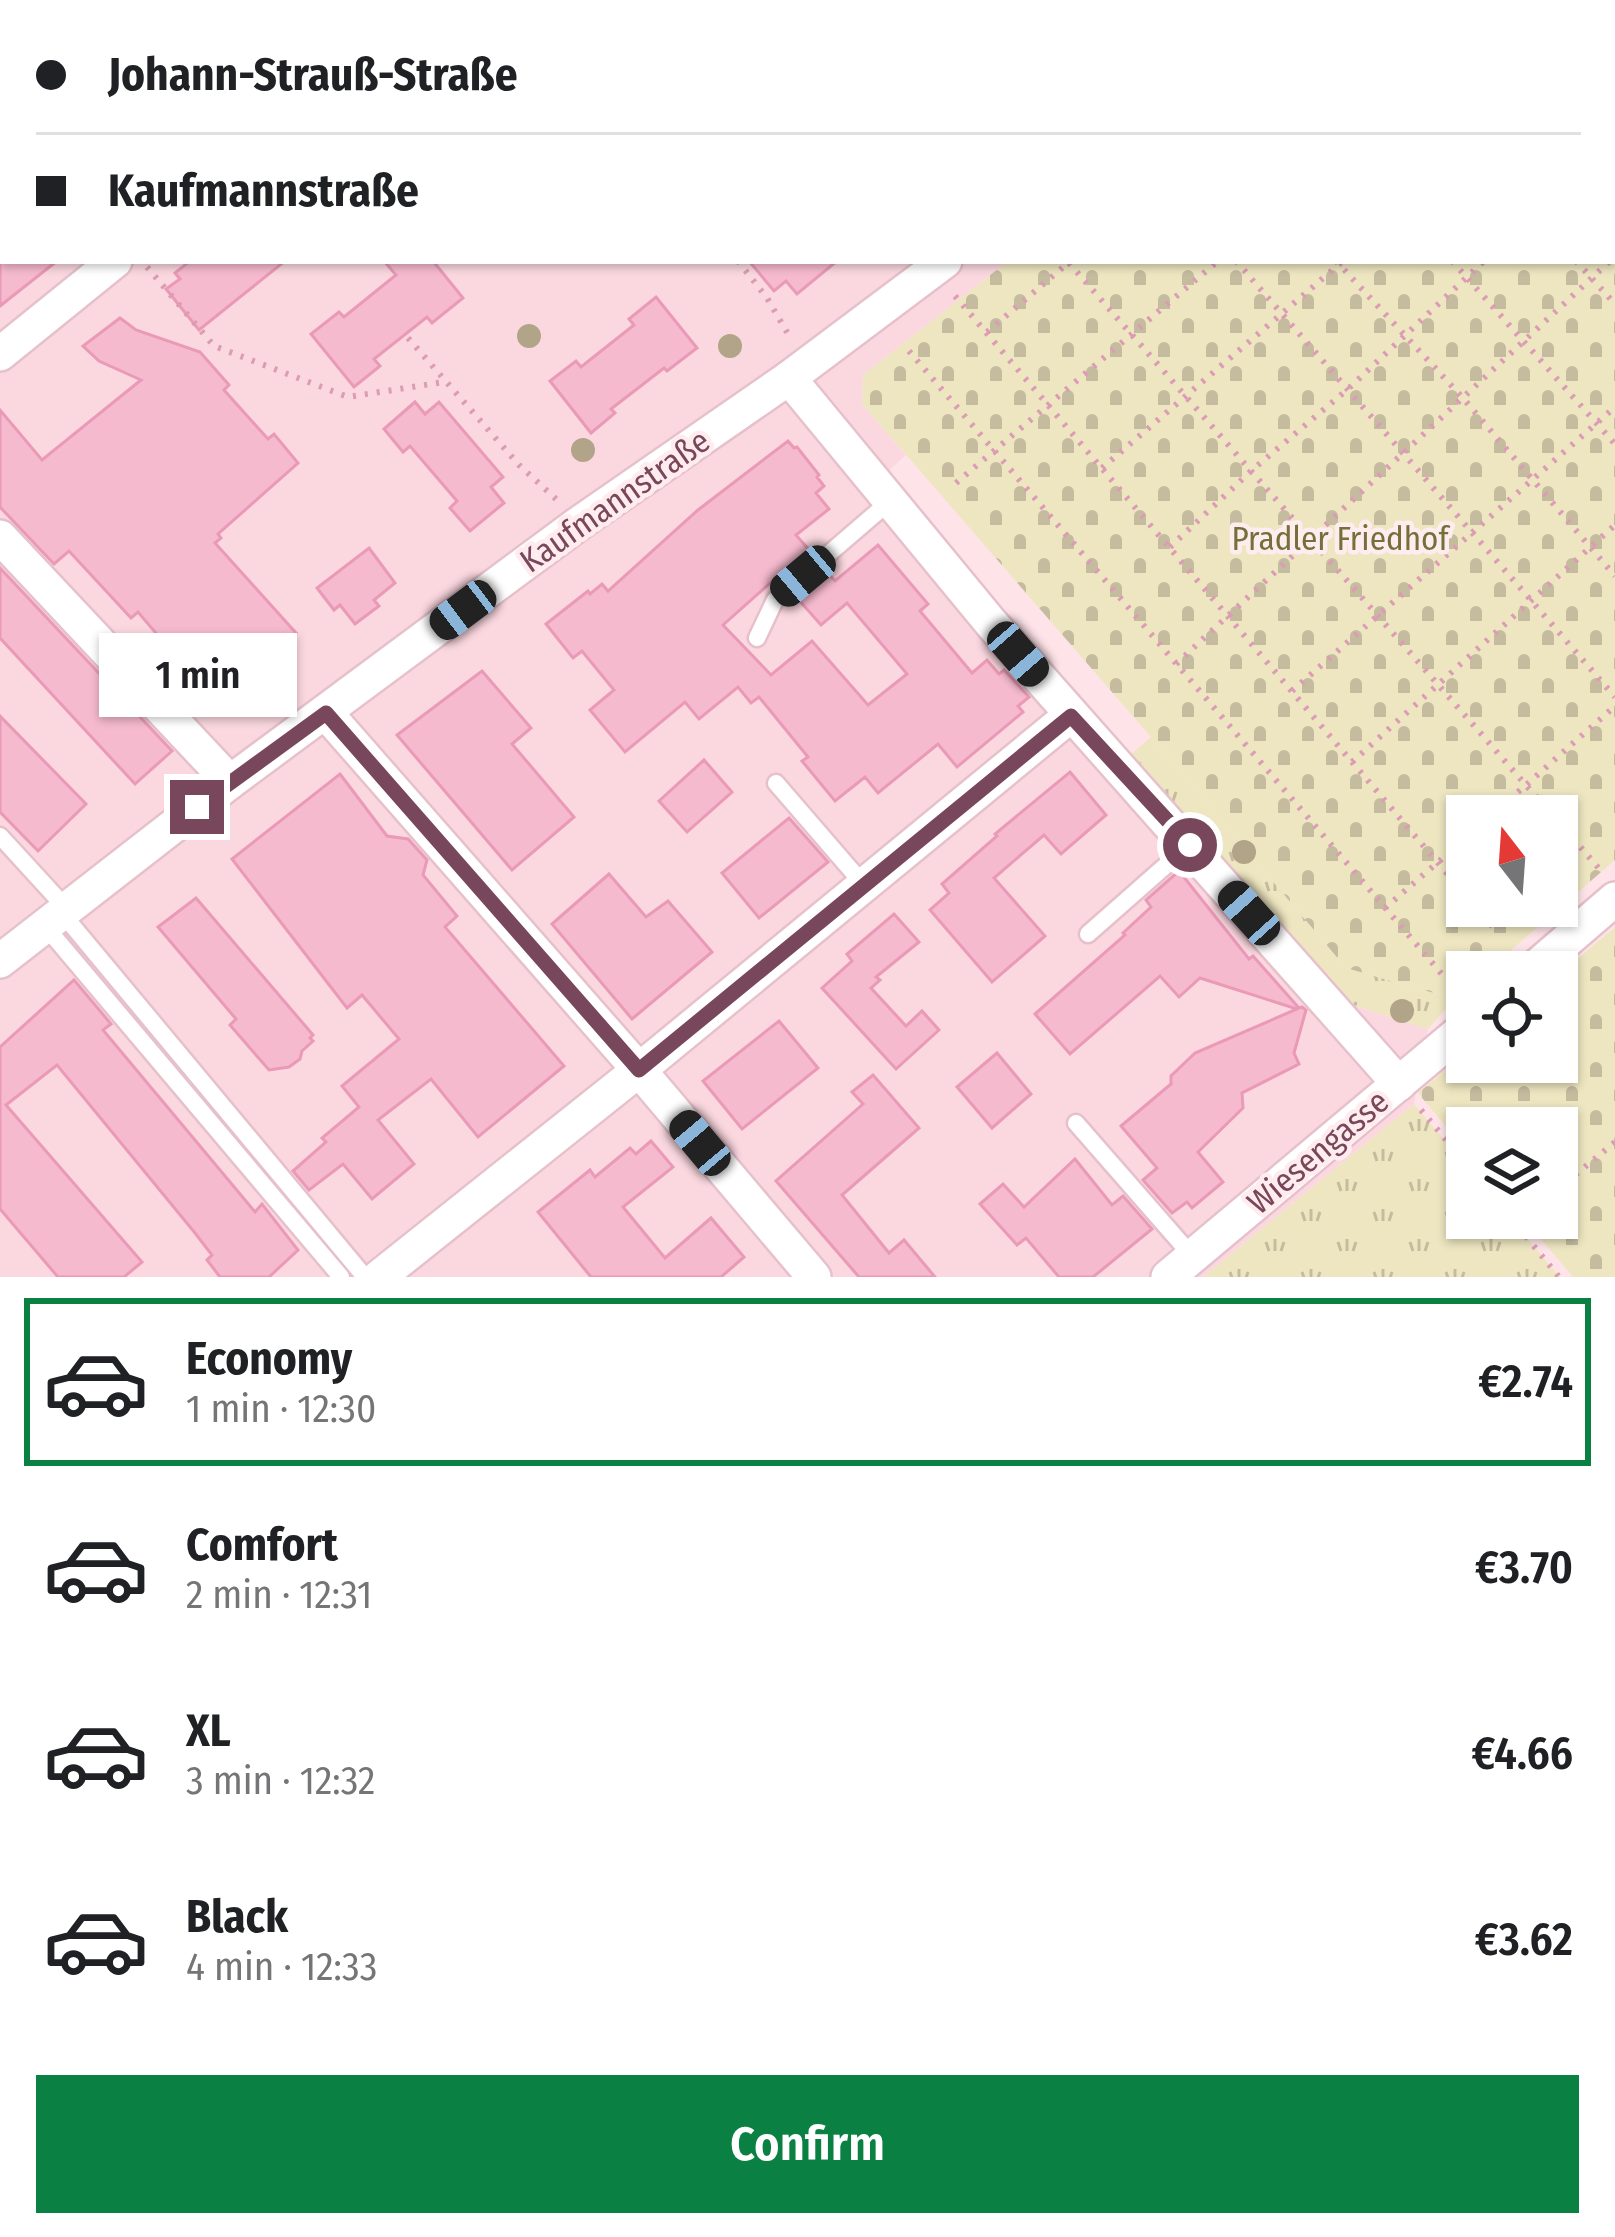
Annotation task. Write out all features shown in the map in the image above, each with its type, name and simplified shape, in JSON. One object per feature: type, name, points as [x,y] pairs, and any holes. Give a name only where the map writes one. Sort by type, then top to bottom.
[{"type":"street","points":[[0,354],[111,264]]},
{"type":"street","name":"Kaufmannstraße","points":[[0,961],[230,782],[578,524],[789,378],[939,266]]},
{"type":"street","points":[[789,378],[889,502],[998,617],[1071,716],[1399,1084]]},
{"type":"street","points":[[0,537],[230,782]]},
{"type":"street","points":[[326,713],[814,1277]]},
{"type":"street","points":[[380,1277],[1071,716]]},
{"type":"street","points":[[1554,951],[1615,899]]},
{"type":"street","name":"Wiesengasse","points":[[1180,1267],[1446,1044]]},
{"type":"lane","points":[[757,638],[775,600],[889,502]]},
{"type":"lane","points":[[776,783],[864,885]]},
{"type":"lane","points":[[0,836],[341,1277]]},
{"type":"lane","points":[[1088,934],[1190,845]]},
{"type":"lane","points":[[58,915],[364,1277]]},
{"type":"lane","points":[[1076,1124],[1180,1267]]},
{"type":"path","points":[[145,264],[214,346],[348,397],[444,382]]},
{"type":"path","points":[[740,264],[792,341],[789,378]]},
{"type":"path","points":[[987,332],[1068,264]]},
{"type":"path","points":[[1072,264],[1535,795]]},
{"type":"path","points":[[956,483],[1214,264]]},
{"type":"path","points":[[1239,264],[1615,697]]},
{"type":"path","points":[[1102,468],[1337,264]]},
{"type":"path","points":[[1341,264],[1615,576]]},
{"type":"path","points":[[1455,264],[1615,444]]},
{"type":"path","points":[[1169,547],[1481,264]]},
{"type":"path","points":[[1579,264],[1615,304]]},
{"type":"path","points":[[1176,664],[1606,264]]},
{"type":"path","points":[[939,266],[1048,405],[1446,872]]},
{"type":"path","points":[[407,338],[578,524]]},
{"type":"path","points":[[909,351],[1446,979]]},
{"type":"path","points":[[1292,691],[1615,406]]},
{"type":"path","points":[[1352,762],[1615,525]]},
{"type":"path","points":[[1515,795],[1615,706]]},
{"type":"path","points":[[1578,844],[1615,887]]},
{"type":"path","points":[[1385,908],[1446,856]]},
{"type":"path","points":[[1493,927],[1498,933]]},
{"type":"path","points":[[1399,1084],[1446,1141]]},
{"type":"path","points":[[1578,1173],[1615,1142]]},
{"type":"path","points":[[1527,1239],[1559,1277]]},
{"type":"shaded area","points":[[0,264],[1004,264],[863,375],[862,404],[906,455],[886,473],[1130,755],[1309,981],[1356,1006],[1428,1029],[1414,1104],[1203,1277],[0,1277]]},
{"type":"green space","name":"Pradler Friedhof","points":[[1004,264],[1615,264],[1615,860],[1578,892],[1578,795],[1446,795],[1446,927],[1538,927],[1510,951],[1446,951],[1446,996],[1346,968],[862,404],[863,375]]},
{"type":"green space","points":[[1151,737],[1346,968],[1446,996],[1446,1009],[1428,1029],[1356,1006],[1309,981],[1130,755]]},
{"type":"green space","points":[[1615,927],[1615,1277],[1573,1277],[1541,1239],[1578,1239],[1578,1107],[1446,1107],[1446,1127],[1418,1093],[1446,1070],[1446,1083],[1578,1083],[1578,958]]},
{"type":"green space","points":[[1414,1104],[1446,1142],[1446,1239],[1528,1239],[1560,1277],[1203,1277]]},
{"type":"building","points":[[0,264],[53,264],[0,306]]},
{"type":"building","points":[[186,264],[281,264],[199,330],[166,289],[180,279],[175,273]]},
{"type":"building","points":[[387,264],[435,264],[463,298],[432,323],[427,317],[374,359],[380,366],[354,387],[311,334],[339,312],[344,317],[396,275]]},
{"type":"building","points":[[752,264],[833,264],[797,294],[786,281],[774,291]]},
{"type":"building","points":[[656,297],[697,348],[611,409],[615,413],[591,433],[550,381],[576,361],[581,367],[634,325],[629,319]]},
{"type":"building","points":[[120,318],[136,330],[200,352],[229,385],[224,390],[268,439],[274,434],[298,463],[218,534],[221,538],[215,543],[296,633],[259,666],[249,656],[207,693],[138,612],[131,618],[69,551],[54,564],[0,507],[0,410],[42,460],[141,380],[99,361],[83,346]]},
{"type":"building","points":[[415,402],[425,414],[439,402],[503,477],[491,487],[504,503],[470,531],[450,508],[457,501],[410,446],[403,452],[384,429]]},
{"type":"building","points":[[788,441],[819,475],[824,486],[816,493],[829,509],[796,535],[811,552],[723,625],[771,675],[812,641],[868,705],[907,674],[847,603],[821,625],[797,598],[827,572],[835,581],[878,545],[928,604],[920,611],[972,673],[987,660],[999,674],[1004,670],[1029,697],[1018,706],[1023,712],[957,767],[938,744],[878,793],[865,777],[835,801],[802,761],[808,757],[759,697],[751,703],[738,687],[699,719],[685,702],[625,752],[590,710],[614,690],[582,651],[573,658],[546,624],[588,591],[602,584],[608,591],[698,510]]},
{"type":"building","points":[[369,548],[395,583],[374,600],[379,606],[355,624],[340,605],[334,610],[317,588]]},
{"type":"building","points":[[0,568],[172,751],[135,784],[0,638]]},
{"type":"building","points":[[482,671],[531,728],[512,744],[574,817],[512,870],[397,735]]},
{"type":"building","points":[[0,716],[86,804],[38,851],[0,812]]},
{"type":"building","points":[[704,760],[732,792],[687,832],[659,801]]},
{"type":"building","points":[[1070,772],[1106,815],[1061,854],[1044,835],[994,878],[1045,936],[992,982],[930,910],[949,893],[942,884]]},
{"type":"building","points":[[340,774],[387,836],[408,839],[427,860],[423,875],[457,916],[445,927],[564,1066],[478,1137],[431,1079],[378,1120],[414,1164],[372,1199],[343,1164],[309,1190],[293,1171],[359,1107],[342,1086],[399,1039],[362,995],[347,1008],[232,859]]},
{"type":"building","points":[[789,818],[828,862],[759,918],[722,873]]},
{"type":"building","points":[[1179,871],[1249,959],[1253,956],[1306,1010],[1294,1053],[1299,1064],[1242,1093],[1243,1108],[1198,1152],[1223,1182],[1192,1208],[1187,1202],[1172,1213],[1143,1180],[1157,1168],[1121,1126],[1171,1084],[1171,1076],[1195,1053],[1297,1009],[1200,978],[1179,997],[1160,976],[1070,1054],[1035,1014],[1125,935],[1151,907],[1146,900]]},
{"type":"building","points":[[609,874],[646,917],[668,901],[712,952],[632,1019],[552,924]]},
{"type":"building","points":[[196,898],[313,1035],[300,1059],[289,1067],[269,1070],[230,1025],[236,1019],[158,927]]},
{"type":"building","points":[[894,914],[919,942],[876,977],[880,980],[871,988],[906,1026],[922,1011],[939,1030],[896,1069],[822,988],[852,961],[847,954]]},
{"type":"building","points":[[74,980],[111,1024],[103,1030],[255,1212],[262,1204],[298,1250],[269,1277],[220,1277],[207,1260],[212,1255],[57,1065],[6,1105],[142,1262],[124,1277],[58,1277],[0,1209],[0,1047]]},
{"type":"building","points":[[779,1021],[818,1068],[742,1129],[703,1081]]},
{"type":"building","points":[[997,1053],[1031,1094],[992,1128],[957,1087]]},
{"type":"building","points":[[873,1075],[919,1128],[842,1195],[889,1253],[904,1240],[935,1277],[859,1277],[776,1181],[863,1104],[852,1092]]},
{"type":"building","points":[[651,1141],[673,1167],[623,1207],[665,1258],[711,1218],[744,1257],[721,1277],[591,1277],[538,1212],[590,1170],[595,1177],[630,1148],[636,1154]]},
{"type":"building","points":[[1075,1159],[1112,1205],[1123,1196],[1152,1229],[1093,1277],[1059,1277],[1026,1238],[1017,1245],[980,1204],[1003,1184],[1024,1207]]},
{"type":"route","points":[[197,807],[326,713],[639,1070],[1071,716],[1190,845]]}]
